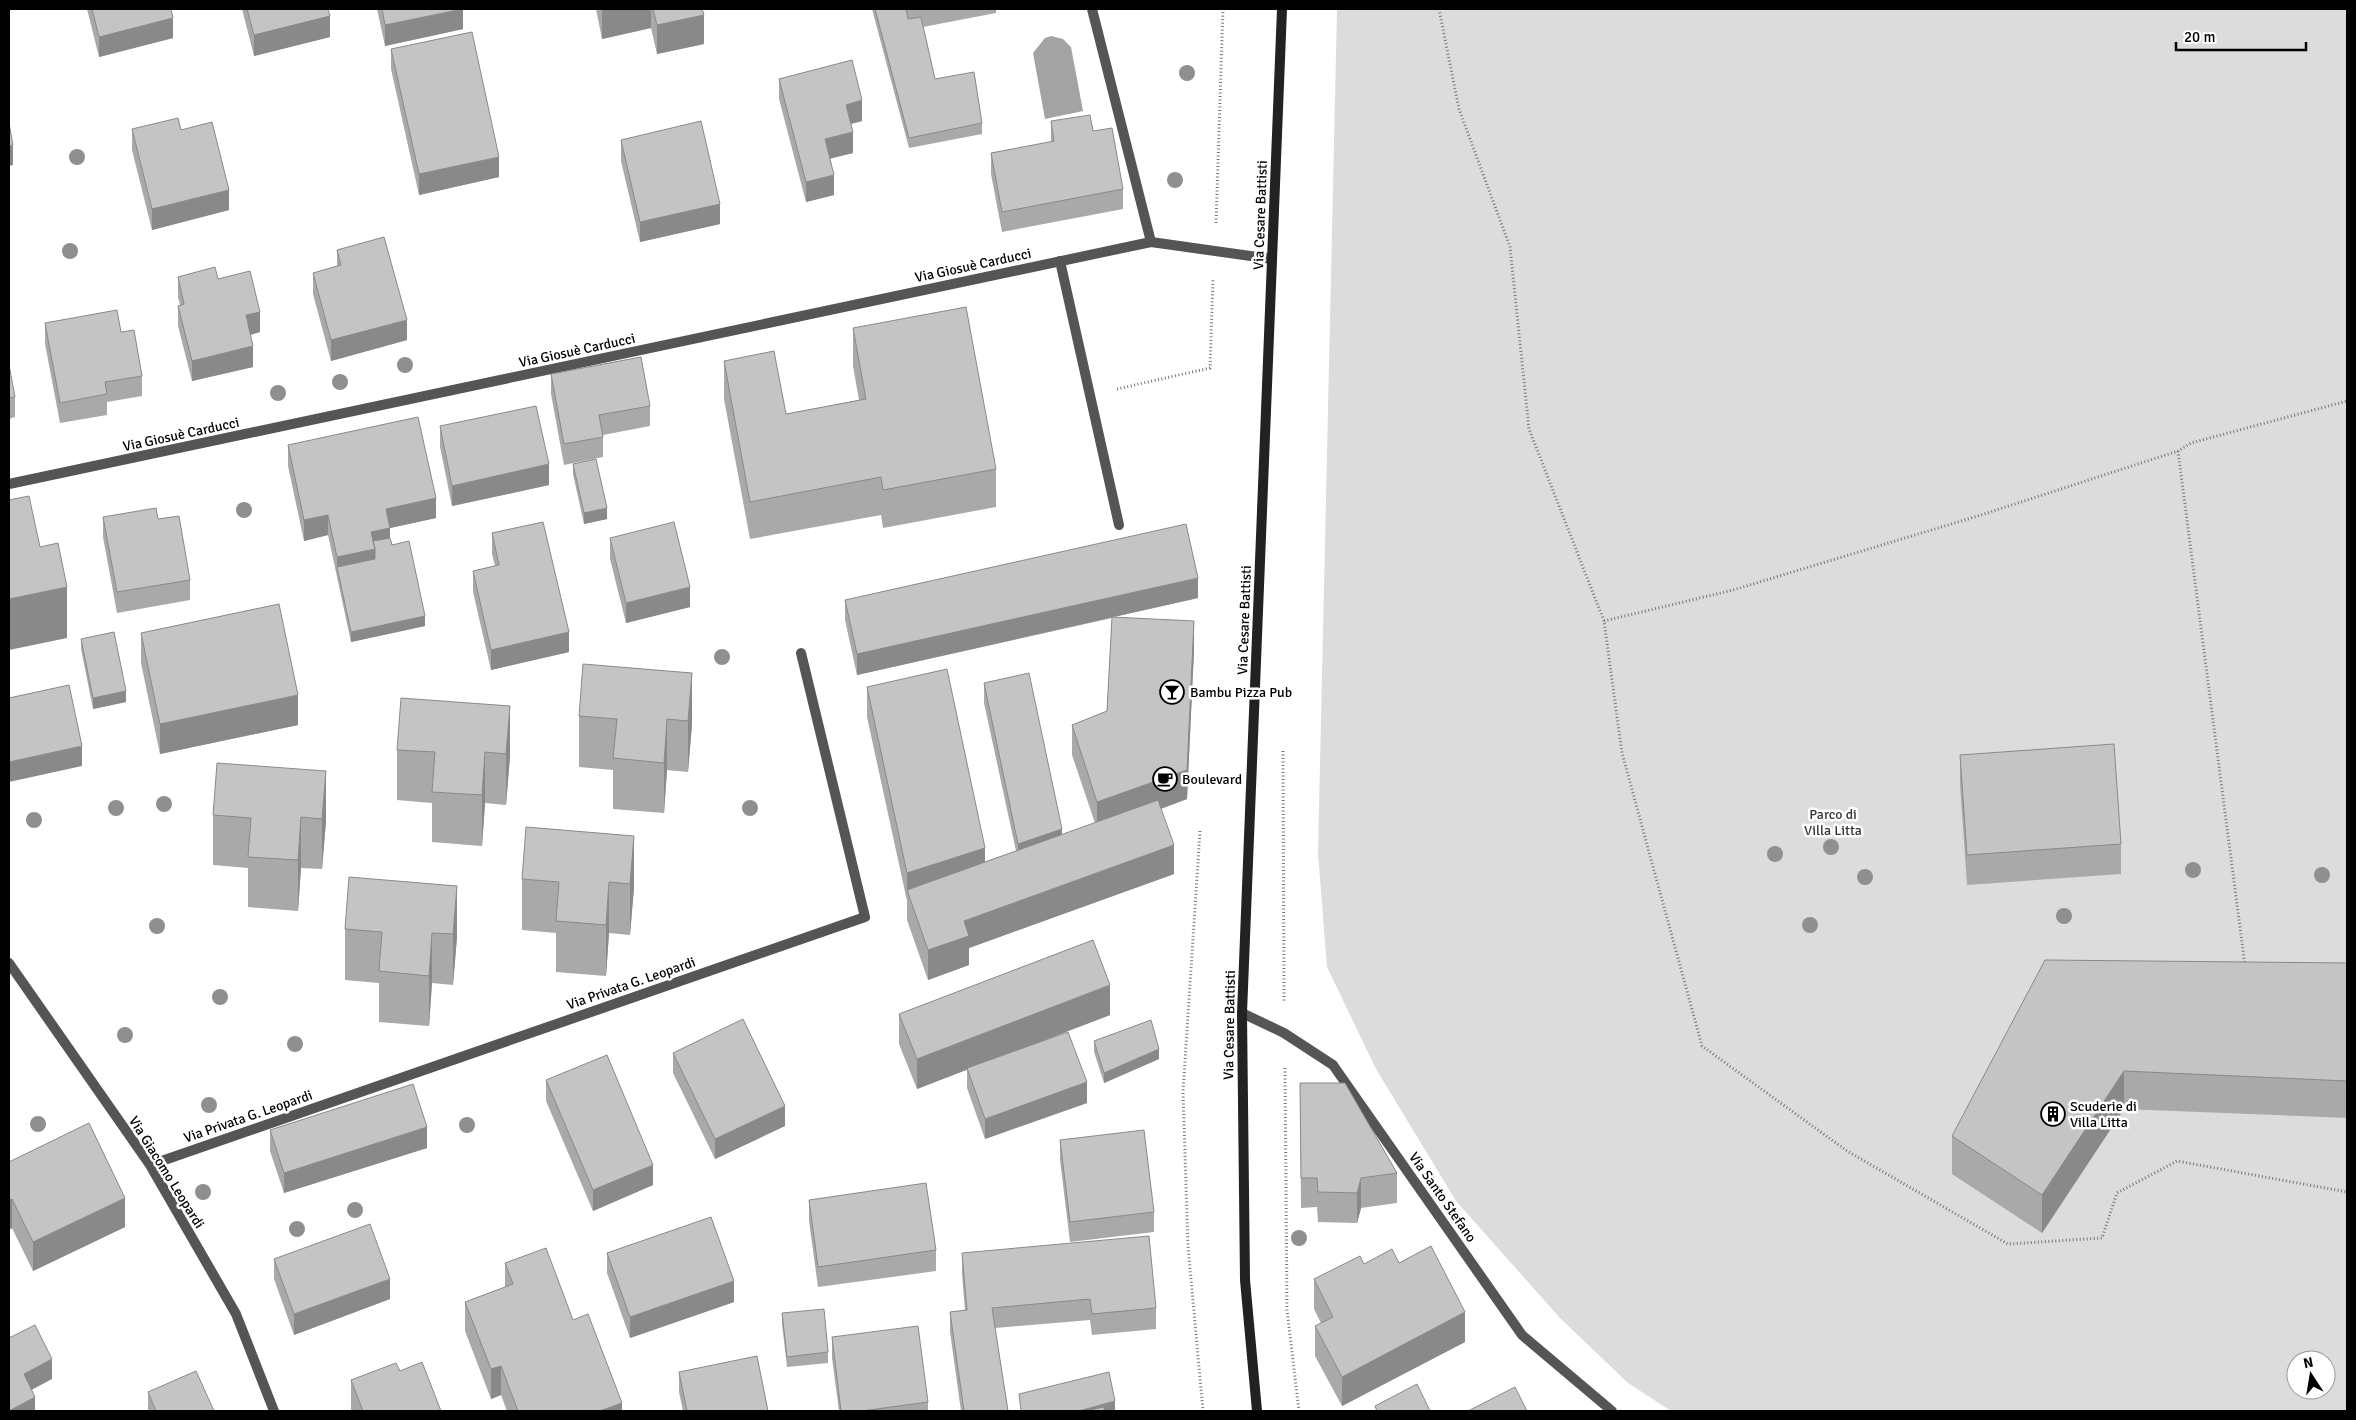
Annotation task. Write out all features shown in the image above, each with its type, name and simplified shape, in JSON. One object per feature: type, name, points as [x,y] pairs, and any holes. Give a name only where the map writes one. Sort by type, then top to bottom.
[{"type":"main road","name":"Via Cesare Battisti","points":[[1257,1411],[1245,1280],[1242,1013],[1282,9]]},
{"type":"street","points":[[1092,9],[1151,242]]},
{"type":"street","name":"Via Giosuè Carducci","points":[[9,484],[1151,242],[1272,259]]},
{"type":"street","points":[[1060,261],[1119,525]]},
{"type":"street","name":"Via Privata G. Leopardi","points":[[150,1165],[865,917],[800,653]]},
{"type":"street","name":"Via Giacomo Leopardi","points":[[9,963],[150,1165],[236,1314],[274,1411]]},
{"type":"street","name":"Via Santo Stefano","points":[[1242,1013],[1284,1033],[1333,1065],[1522,1335],[1612,1411]]},
{"type":"path","points":[[1090,395],[1210,368],[1223,9]]},
{"type":"path","points":[[1439,9],[1459,109],[1510,247],[1529,429],[1604,621],[1622,752],[1702,1046],[1847,1151],[2008,1244],[2102,1238],[2117,1193],[2177,1161],[2347,1192]]},
{"type":"path","points":[[1604,621],[1733,590],[1981,515],[2178,451],[2191,443],[2347,401]]},
{"type":"path","points":[[2178,451],[2246,969]]},
{"type":"path","points":[[1283,742],[1287,1310],[1299,1411]]},
{"type":"path","points":[[1200,831],[1183,1092],[1188,1246],[1203,1411]]},
{"type":"green space","name":"Parco di Villa Litta","points":[[1337,9],[2347,9],[2347,1411],[1671,1411],[1628,1383],[1560,1318],[1456,1201],[1376,1069],[1327,967],[1318,853]]},
{"type":"shaded area","points":[[1051,36],[1063,39],[1071,47],[1083,111],[1045,119],[1033,53],[1045,38]]},
{"type":"building","points":[[92,9],[171,9],[173,18],[99,37]]},
{"type":"building","points":[[247,9],[328,9],[330,16],[254,35]]},
{"type":"building","points":[[382,9],[463,9],[385,25]]},
{"type":"building","points":[[653,9],[702,9],[704,15],[657,25]]},
{"type":"building","points":[[875,9],[906,9],[908,19],[921,17],[935,79],[974,72],[982,123],[909,138]]},
{"type":"building","points":[[472,32],[499,157],[419,174],[391,49]]},
{"type":"building","points":[[852,60],[862,100],[846,105],[853,132],[825,139],[834,175],[806,182],[779,79]]},
{"type":"building","points":[[1090,115],[1093,131],[1112,128],[1123,189],[1002,212],[991,153],[1054,141],[1051,121]]},
{"type":"building","points":[[178,118],[181,130],[212,122],[229,190],[152,209],[132,129]]},
{"type":"building","points":[[701,121],[720,204],[640,222],[621,140]]},
{"type":"building","points":[[9,123],[13,145],[9,146]]},
{"type":"building","points":[[384,237],[407,320],[331,340],[313,273],[341,265],[337,250]]},
{"type":"building","points":[[215,267],[218,279],[250,271],[260,312],[246,315],[253,346],[192,361],[178,306],[184,304],[178,277]]},
{"type":"building","points":[[966,307],[996,469],[883,490],[881,477],[750,502],[724,361],[774,351],[786,414],[866,399],[853,328]]},
{"type":"building","points":[[117,310],[121,332],[134,330],[142,376],[105,382],[107,394],[60,403],[45,323]]},
{"type":"building","points":[[641,357],[650,406],[599,415],[603,437],[564,444],[551,374]]},
{"type":"building","points":[[9,365],[15,397],[9,398]]},
{"type":"building","points":[[536,406],[549,464],[452,486],[440,426]]},
{"type":"building","points":[[418,417],[436,498],[386,509],[390,528],[371,532],[375,549],[337,557],[328,515],[304,520],[288,445]]},
{"type":"building","points":[[596,459],[607,508],[584,513],[573,464]]},
{"type":"building","points":[[29,496],[40,547],[58,543],[67,587],[9,599],[9,500]]},
{"type":"building","points":[[156,508],[158,519],[179,516],[190,580],[117,592],[103,517]]},
{"type":"building","points":[[543,522],[569,632],[491,650],[473,571],[499,565],[492,533]]},
{"type":"building","points":[[674,522],[690,587],[626,603],[610,538]]},
{"type":"building","points":[[1186,524],[1198,578],[857,654],[845,600]]},
{"type":"building","points":[[390,538],[392,545],[409,541],[425,616],[351,632],[337,567],[375,559],[373,541]]},
{"type":"building","points":[[279,604],[298,695],[160,724],[141,633]]},
{"type":"building","points":[[1112,617],[1194,621],[1187,770],[1097,802],[1072,725],[1107,711]]},
{"type":"building","points":[[114,632],[126,691],[93,698],[81,639]]},
{"type":"building","points":[[583,664],[692,673],[688,721],[667,719],[664,763],[613,758],[617,719],[579,716]]},
{"type":"building","points":[[947,669],[985,848],[907,873],[867,687]]},
{"type":"building","points":[[1029,673],[1062,829],[1018,844],[984,683]]},
{"type":"building","points":[[69,685],[82,746],[9,762],[9,698]]},
{"type":"building","points":[[401,698],[510,706],[506,754],[485,752],[482,795],[432,792],[435,752],[397,750]]},
{"type":"building","points":[[2114,744],[2121,844],[1967,855],[1960,755]]},
{"type":"building","points":[[217,763],[326,771],[322,819],[301,817],[298,860],[248,857],[251,818],[213,815]]},
{"type":"building","points":[[1158,800],[1174,845],[964,921],[969,936],[928,950],[907,890]]},
{"type":"building","points":[[526,827],[634,836],[630,884],[609,882],[606,925],[556,921],[559,882],[522,879]]},
{"type":"building","points":[[349,877],[457,886],[453,934],[432,933],[429,976],[379,971],[382,932],[345,929]]},
{"type":"building","points":[[1093,940],[1110,985],[917,1059],[899,1014]]},
{"type":"building","name":"Scuderie di Villa Litta","points":[[2045,960],[2347,963],[2347,1081],[2124,1071],[2042,1195],[1952,1136]]},
{"type":"building","points":[[743,1019],[785,1106],[715,1139],[673,1053]]},
{"type":"building","points":[[1151,1020],[1159,1049],[1104,1073],[1094,1041]]},
{"type":"building","points":[[1068,1032],[1087,1082],[985,1119],[967,1068]]},
{"type":"building","points":[[607,1055],[653,1165],[593,1190],[546,1080]]},
{"type":"building","points":[[1300,1083],[1345,1083],[1397,1173],[1361,1178],[1357,1193],[1318,1192],[1317,1178],[1301,1178]]},
{"type":"building","points":[[413,1084],[427,1127],[284,1173],[270,1130]]},
{"type":"building","points":[[89,1123],[125,1198],[33,1242],[12,1199],[9,1200],[9,1162]]},
{"type":"building","points":[[1144,1130],[1154,1212],[1070,1222],[1060,1140]]},
{"type":"building","points":[[926,1183],[936,1250],[818,1267],[809,1200]]},
{"type":"building","points":[[711,1217],[734,1281],[630,1317],[607,1253]]},
{"type":"building","points":[[370,1224],[390,1279],[294,1314],[274,1259]]},
{"type":"building","points":[[1149,1236],[1156,1308],[1092,1314],[1090,1299],[992,1308],[1008,1411],[964,1411],[950,1312],[967,1310],[962,1253]]},
{"type":"building","points":[[1431,1246],[1465,1312],[1342,1377],[1315,1326],[1333,1317],[1314,1279],[1360,1256],[1364,1264],[1392,1249],[1399,1263]]},
{"type":"building","points":[[546,1248],[573,1320],[588,1314],[622,1403],[600,1411],[518,1411],[501,1366],[491,1369],[465,1302],[513,1284],[505,1263]]},
{"type":"building","points":[[824,1309],[828,1352],[787,1357],[782,1313]]},
{"type":"building","points":[[35,1325],[52,1359],[24,1374],[35,1397],[9,1411],[9,1338]]},
{"type":"building","points":[[918,1326],[928,1402],[862,1411],[841,1411],[832,1337]]},
{"type":"building","points":[[757,1356],[768,1411],[687,1411],[679,1372]]},
{"type":"building","points":[[422,1362],[441,1411],[363,1411],[351,1380],[396,1363],[400,1371]]},
{"type":"building","points":[[196,1371],[214,1411],[156,1411],[148,1392]]},
{"type":"building","points":[[1109,1372],[1115,1401],[1079,1411],[1021,1411],[1019,1394]]},
{"type":"building","points":[[1417,1384],[1430,1411],[1377,1411],[1375,1406]]},
{"type":"building","points":[[1515,1387],[1527,1411],[1468,1411]]},
{"type":"building","points":[[1104,1407],[1104,1411],[1085,1411]]},
{"type":"place","name":"Bambu Pizza Pub","points":[[1172,692]]},
{"type":"place","name":"Boulevard","points":[[1165,779]]},
{"type":"place","name":"Scuderie di Villa Litta","points":[[2053,1114]]}]
